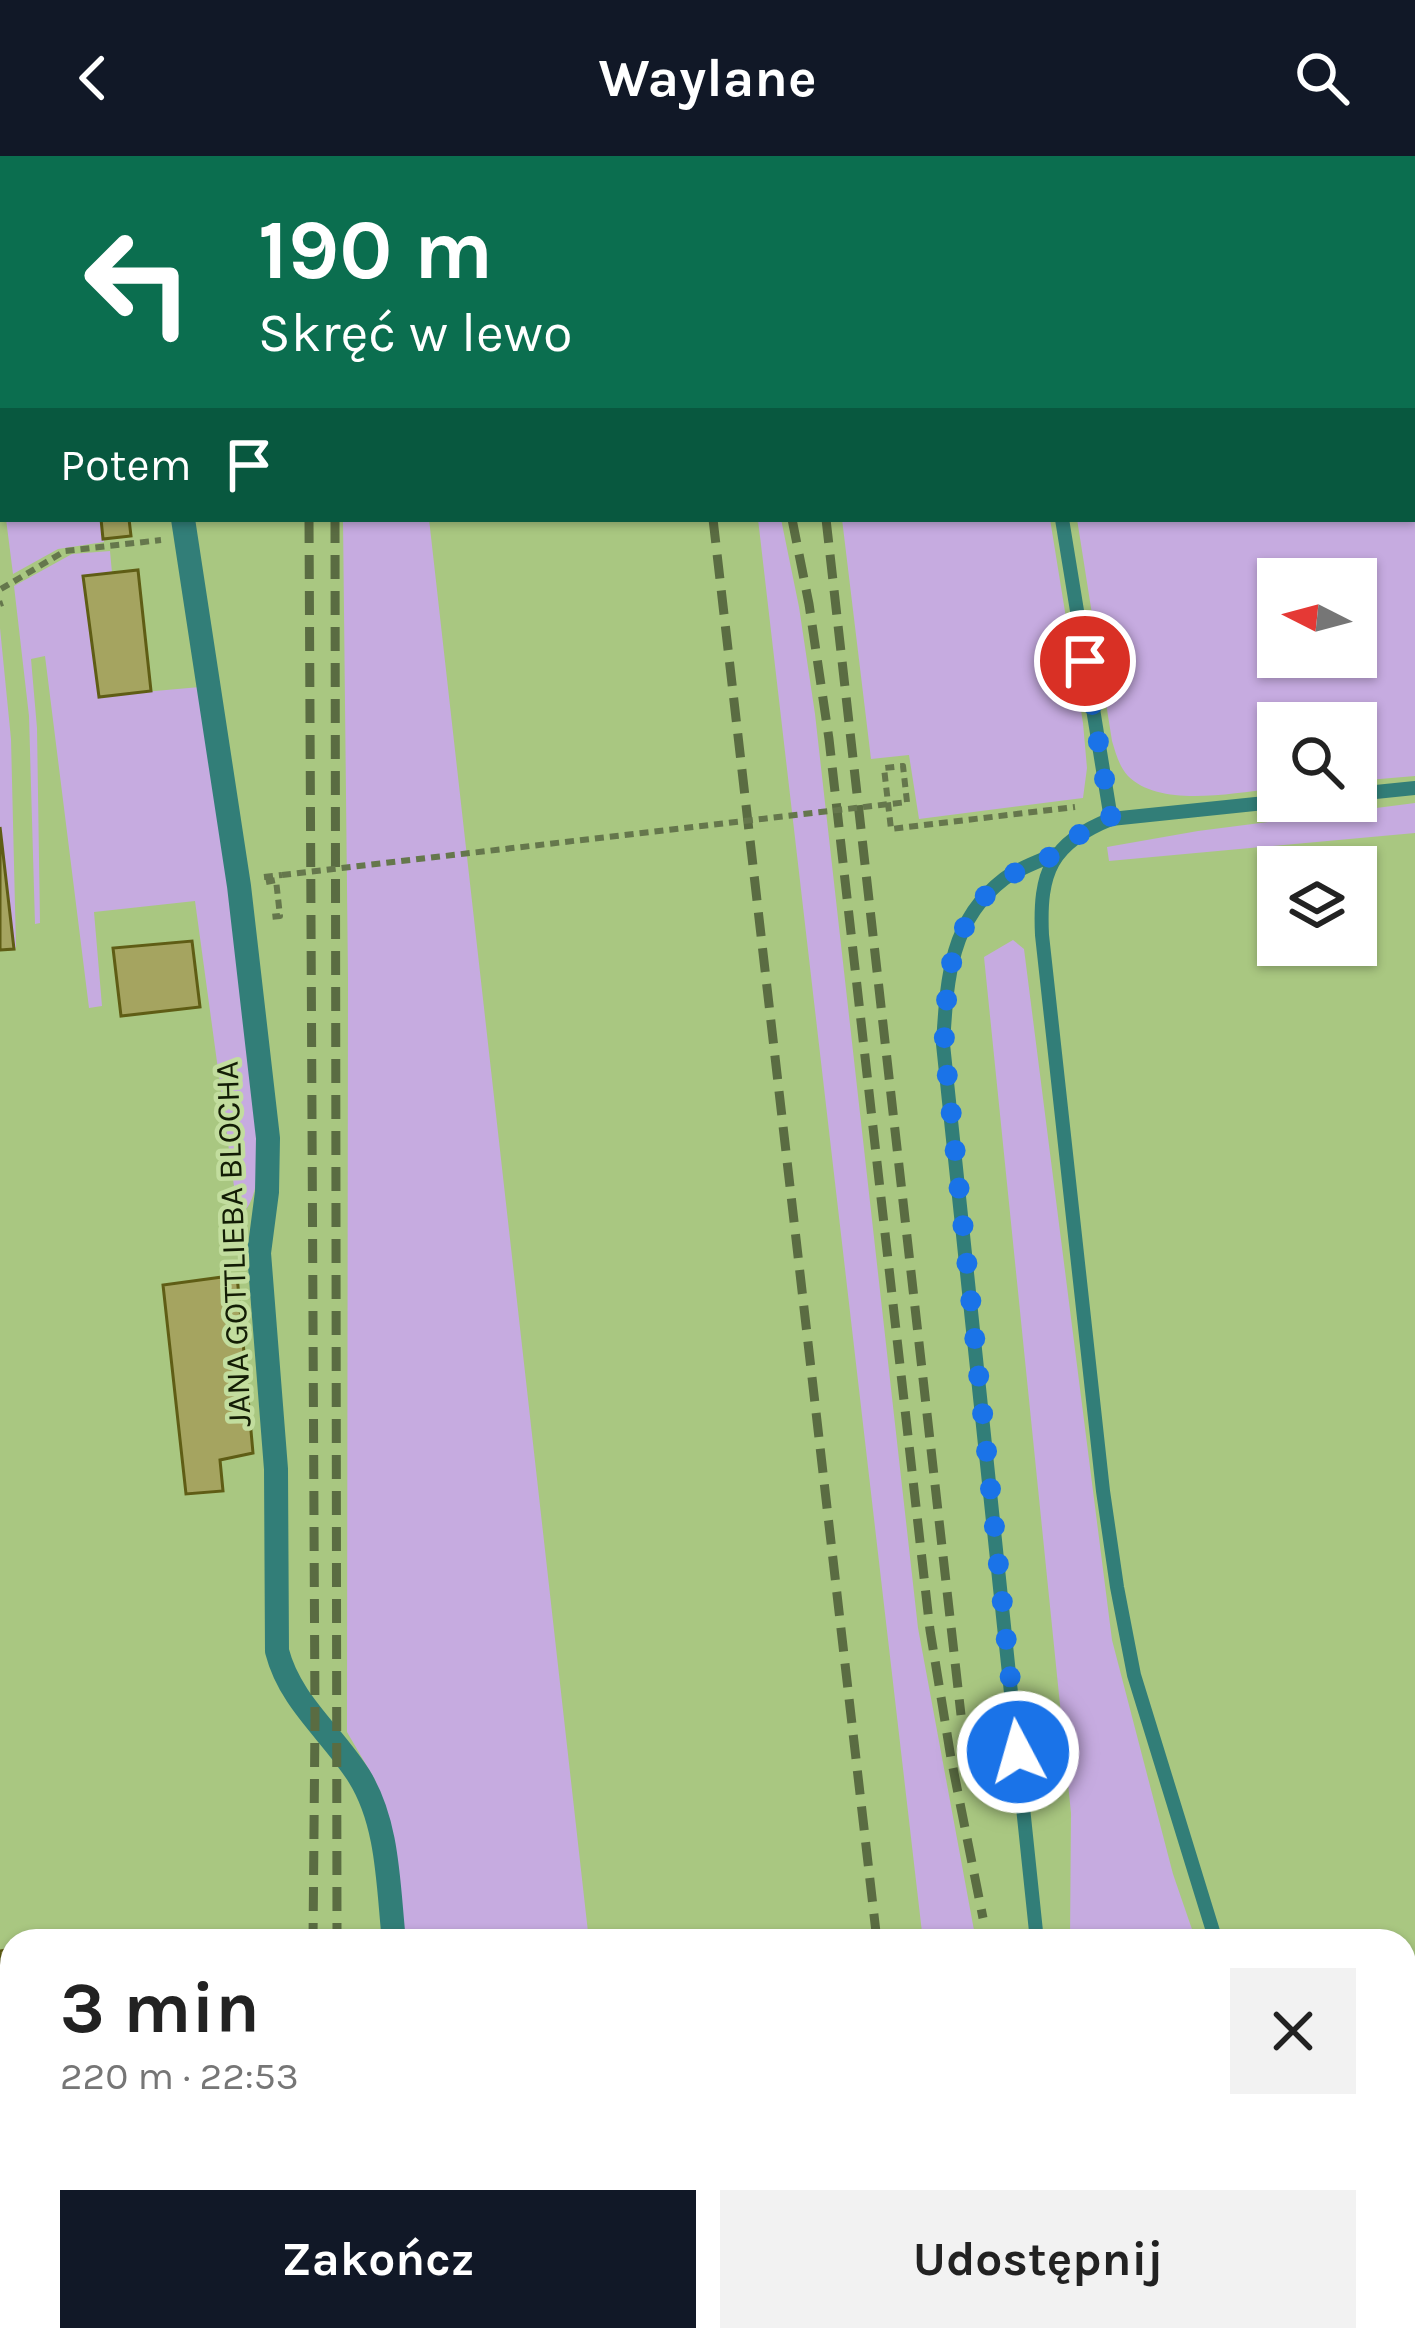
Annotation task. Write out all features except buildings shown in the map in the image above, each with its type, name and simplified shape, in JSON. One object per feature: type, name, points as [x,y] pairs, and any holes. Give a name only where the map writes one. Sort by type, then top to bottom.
[{"type":"street","name":"JANA GOTTLIEBA BLOCHA","points":[[184,528],[239,886],[268,1138],[259,1253],[276,1469],[278,1651],[300,1701],[358,1774],[377,1813],[392,1929]]},
{"type":"lane","points":[[1062,522],[1110,811]]},
{"type":"lane","points":[[1377,792],[1415,788]]},
{"type":"lane","points":[[1036,1929],[944,1044],[948,976],[959,936],[983,898],[1008,876],[1056,854],[1110,811],[1257,803]]},
{"type":"lane","points":[[1056,854],[1045,878],[1042,935],[1103,1491],[1134,1675],[1212,1929]]},
{"type":"path","points":[[2,589],[65,551],[184,528]]},
{"type":"path","points":[[260,918],[280,916],[279,878],[908,802],[903,766],[884,768],[892,829],[1110,811]]},
{"type":"shaded area","points":[[0,522],[1415,522],[1415,1929],[0,1929]]},
{"type":"shaded area","points":[[6,522],[101,522],[104,542],[58,549],[13,574]]},
{"type":"shaded area","points":[[343,522],[429,522],[588,1929],[400,1929],[386,1819],[375,1780],[347,1732]]},
{"type":"shaded area","points":[[758,522],[782,522],[799,607],[918,1628],[974,1929],[922,1929]]},
{"type":"shaded area","points":[[842,522],[1050,522],[1083,723],[1087,768],[1083,798],[919,819],[909,755],[871,759]]},
{"type":"shaded area","points":[[1077,522],[1415,522],[1415,776],[1377,779],[1377,702],[1257,702],[1257,791],[1221,795],[1159,792],[1128,776],[1112,741]]},
{"type":"shaded area","points":[[110,551],[112,573],[83,577],[99,696],[200,687],[259,1150],[250,1202],[238,1215],[228,1217],[236,1201],[195,901],[94,912],[102,1006],[89,1008],[45,656],[31,659],[37,728],[40,923],[35,924],[29,716],[14,586],[72,554]]},
{"type":"shaded area","points":[[0,628],[11,739],[14,949],[0,827]]},
{"type":"shaded area","points":[[1415,803],[1415,833],[1109,861],[1107,847],[1268,822],[1377,822],[1377,808]]},
{"type":"shaded area","points":[[1013,940],[1024,949],[1112,1640],[1192,1929],[1070,1929],[1071,1813],[984,957]]},
{"type":"railway","points":[[309,522],[313,1929]]},
{"type":"railway","points":[[335,522],[337,1929]]},
{"type":"railway","points":[[713,522],[876,1929]]},
{"type":"railway","points":[[793,522],[829,739],[930,1630],[983,1918]]},
{"type":"railway","points":[[826,522],[961,1715]]},
{"type":"route","points":[[1018,1752],[944,1044],[948,976],[959,936],[983,898],[1008,876],[1056,854],[1086,829],[1111,818],[1085,661]]}]
